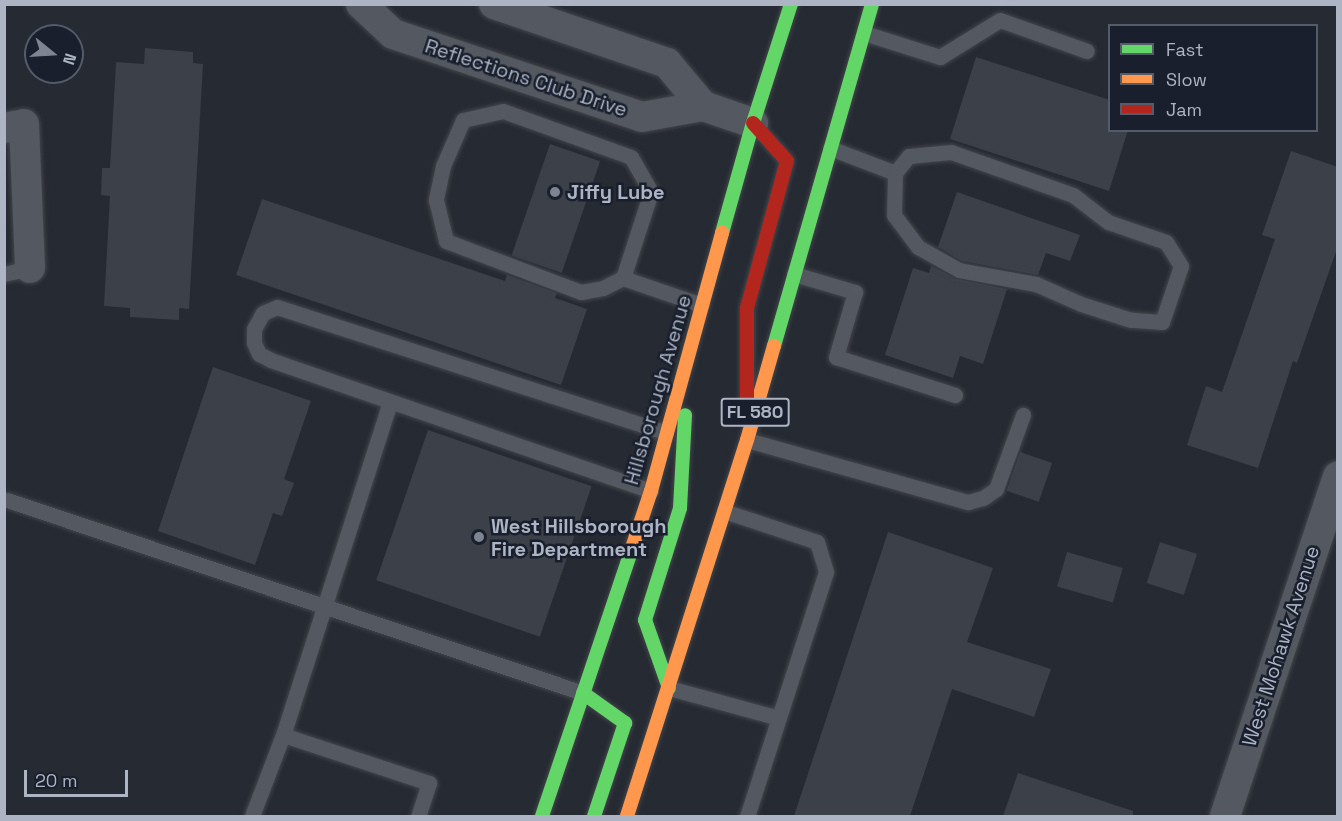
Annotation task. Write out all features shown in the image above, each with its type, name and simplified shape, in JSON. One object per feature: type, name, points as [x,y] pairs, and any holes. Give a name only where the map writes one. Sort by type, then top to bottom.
[{"type":"main road","name":"Hillsborough Avenue","points":[[542,816],[651,491],[753,123],[791,4]]},
{"type":"main road","name":"FL 580","points":[[627,816],[747,440],[872,4]]},
{"type":"main road","points":[[747,440],[747,308],[787,161],[753,123]]},
{"type":"main road","points":[[669,688],[645,620],[680,508],[689,351]]},
{"type":"main road","points":[[583,693],[625,723],[594,816]]},
{"type":"street","name":"Reflections Club Drive","points":[[361,4],[393,34],[642,117],[703,106],[753,123]]},
{"type":"street","points":[[494,4],[666,63],[703,106]]},
{"type":"street","points":[[4,128],[24,124],[17,271]]},
{"type":"street","name":"West Mohawk Avenue","points":[[1225,816],[1338,476]]},
{"type":"lane","points":[[864,33],[940,57],[1000,20],[1087,51]]},
{"type":"lane","points":[[623,278],[651,192],[631,157],[503,111],[463,120],[443,166],[436,200],[446,241],[581,292],[603,288],[623,278],[702,305]]},
{"type":"lane","points":[[830,148],[895,173]]},
{"type":"lane","points":[[951,152],[1074,195],[1108,222],[1166,242],[1181,266],[1162,322],[1131,320],[1081,304],[1036,284],[959,270],[918,247],[894,215],[895,173],[909,156],[951,152]]},
{"type":"lane","points":[[794,274],[855,292],[836,357],[955,395]]},
{"type":"lane","points":[[651,491],[390,402],[259,354],[254,343],[255,328],[262,313],[277,307],[666,433]]},
{"type":"lane","points":[[252,816],[283,735],[390,402]]},
{"type":"lane","points":[[747,440],[968,502],[983,498],[996,489],[1023,415]]},
{"type":"lane","points":[[5,502],[583,693]]},
{"type":"lane","points":[[724,511],[817,542],[826,572],[747,816]]},
{"type":"lane","points":[[669,688],[779,718]]},
{"type":"lane","points":[[283,735],[429,783],[418,816]]},
{"type":"building","points":[[145,48],[193,52],[193,63],[203,64],[189,309],[179,308],[179,320],[130,317],[130,308],[104,306],[110,196],[101,195],[102,168],[110,168],[116,62],[144,64]]},
{"type":"building","points":[[976,57],[1108,99],[1108,132],[1127,132],[1109,191],[950,139]]},
{"type":"building","points":[[550,144],[600,161],[562,273],[512,256]]},
{"type":"building","points":[[1291,151],[1338,167],[1338,246],[1297,363],[1293,361],[1258,468],[1187,445],[1206,386],[1222,392],[1275,239],[1262,235]]},
{"type":"building","points":[[957,192],[1080,235],[1070,261],[1046,253],[1038,275],[962,261],[938,247]]},
{"type":"building","points":[[262,199],[505,281],[507,275],[557,293],[555,298],[587,309],[561,385],[236,275]]},
{"type":"building","points":[[931,266],[957,279],[1007,289],[983,364],[960,356],[953,378],[885,355],[913,268],[929,273]]},
{"type":"building","points":[[213,367],[311,401],[284,479],[294,483],[282,516],[273,513],[255,565],[158,531]]},
{"type":"building","points":[[428,430],[592,486],[540,637],[376,580]]},
{"type":"building","points":[[1020,452],[1052,463],[1039,502],[1007,491]]},
{"type":"building","points":[[888,532],[993,568],[967,642],[1051,669],[1034,717],[952,689],[910,816],[794,816]]},
{"type":"building","points":[[1160,542],[1197,554],[1184,595],[1147,583]]},
{"type":"building","points":[[1067,552],[1123,568],[1113,603],[1057,587]]},
{"type":"building","points":[[1018,773],[1133,811],[1133,816],[1003,816]]},
{"type":"traffic: fast","points":[[722,233],[753,123],[791,4]]},
{"type":"traffic: fast","points":[[774,346],[872,4]]},
{"type":"traffic: fast","points":[[669,688],[645,620],[680,508],[685,415]]},
{"type":"traffic: fast","points":[[542,816],[632,548]]},
{"type":"traffic: fast","points":[[583,693],[625,723],[594,816]]},
{"type":"traffic: slow","points":[[632,548],[651,491],[722,233]]},
{"type":"traffic: slow","points":[[627,816],[747,440],[774,346]]},
{"type":"traffic: jam","points":[[747,399],[747,308],[787,161],[753,123]]},
{"type":"place","name":"Jiffy Lube","points":[[555,192]]},
{"type":"place","name":"West Hillsborough Fire Department","points":[[479,537]]}]
